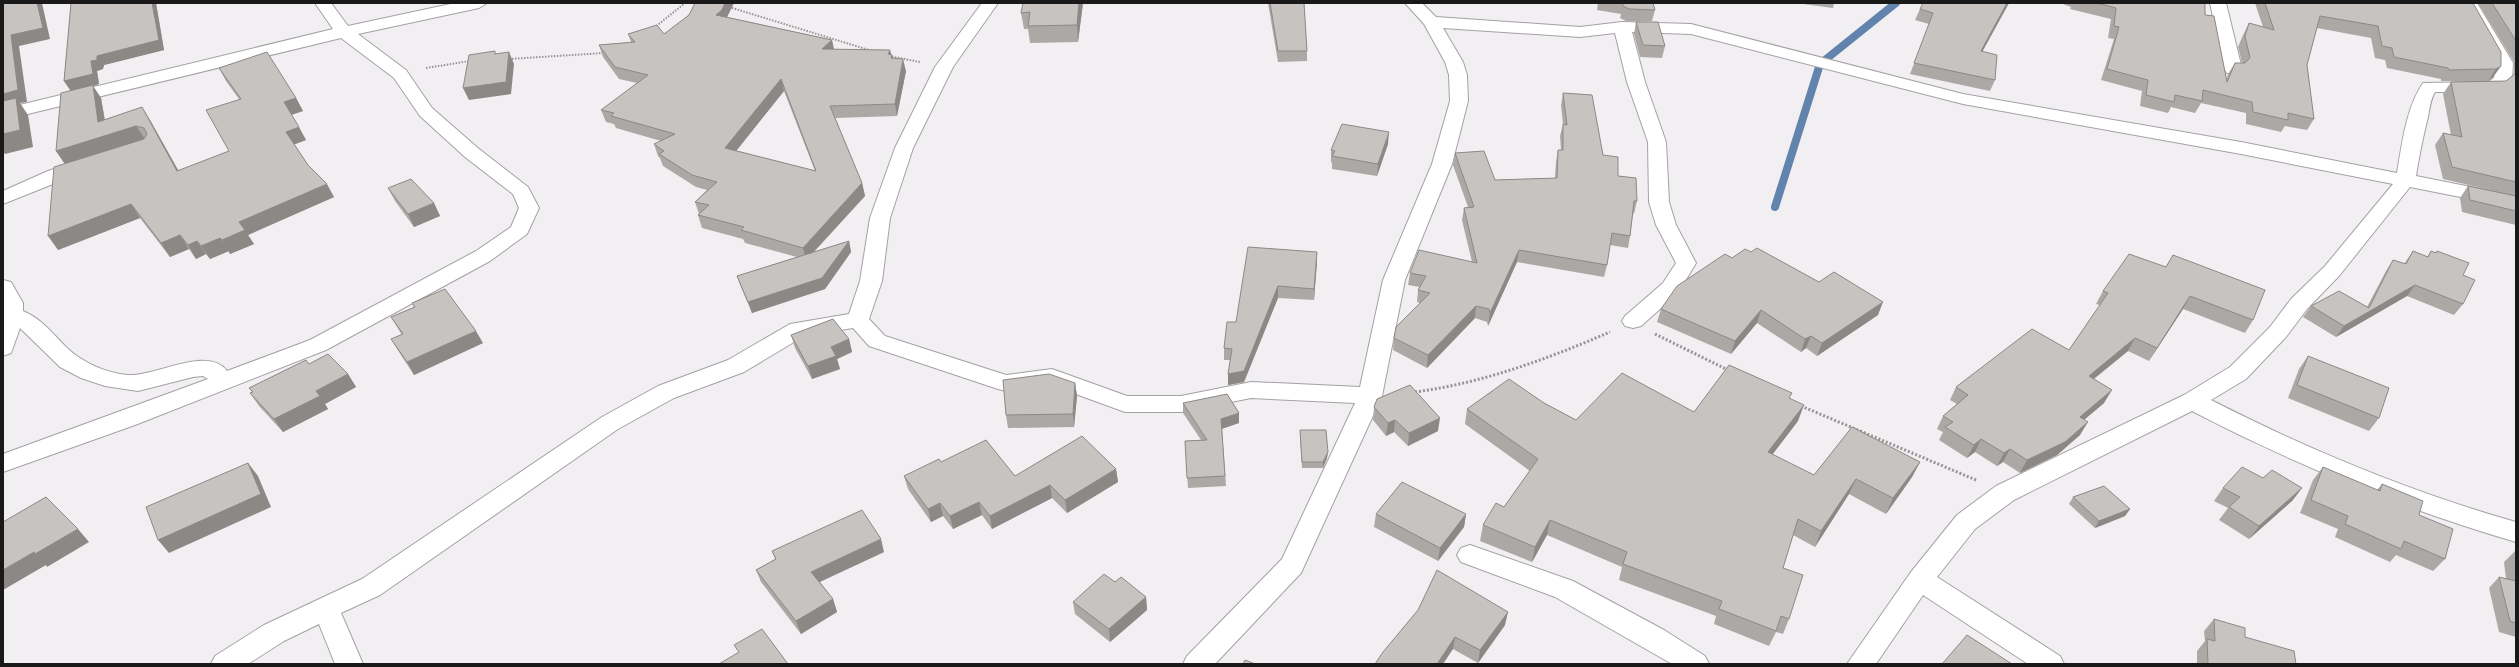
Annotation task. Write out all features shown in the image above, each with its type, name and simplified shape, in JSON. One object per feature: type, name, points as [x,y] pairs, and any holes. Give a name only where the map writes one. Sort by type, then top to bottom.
[{"type":"street","points":[[3,463],[318,345],[483,256],[520,230],[530,208],[520,190],[472,153],[426,112],[400,74],[343,31],[323,3]]},
{"type":"street","points":[[3,115],[180,69],[343,31],[479,3]]},
{"type":"street","points":[[858,320],[871,282],[880,218],[888,190],[917,120],[944,67],[990,3]]},
{"type":"street","points":[[1197,664],[1292,566],[1370,396],[1394,280],[1442,164],[1459,101],[1458,75],[1454,62],[1431,22],[1413,3]]},
{"type":"street","points":[[2218,3],[2233,69]]},
{"type":"street","points":[[1861,664],[1920,579],[1966,522],[2005,493],[2192,401],[2238,373],[2278,332],[2299,304],[2332,271],[2406,180],[2412,137],[2419,116],[2422,100],[2429,87],[2492,87],[2502,80],[2504,63],[2469,3]]},
{"type":"street","points":[[1431,22],[1580,32],[1622,27],[1691,29],[1847,71],[1963,99],[2406,180],[2516,202]]},
{"type":"street","points":[[1622,27],[1636,82],[1657,142],[1659,202],[1666,225],[1686,263],[1683,274],[1675,284],[1633,322]]},
{"type":"street","points":[[3,198],[55,175],[100,160]]},
{"type":"street","points":[[3,287],[12,303],[8,316],[3,348]]},
{"type":"street","points":[[8,316],[25,319],[45,336],[68,361],[96,376],[129,383],[151,382],[197,369],[209,369],[215,372],[222,382]]},
{"type":"street","points":[[858,320],[877,341],[941,363],[1006,383],[1052,377],[1125,404],[1181,404],[1251,390],[1370,396]]},
{"type":"street","points":[[225,664],[274,632],[371,587],[610,423],[666,392],[736,366],[798,329],[858,320]]},
{"type":"street","points":[[2192,401],[2254,434],[2353,477],[2469,520],[2516,532]]},
{"type":"street","points":[[1470,555],[1564,589],[1654,638],[1695,664]]},
{"type":"street","points":[[1920,579],[2050,664]]},
{"type":"street","points":[[326,608],[349,664]]},
{"type":"path","points":[[652,29],[685,3]]},
{"type":"path","points":[[723,6],[871,51]]},
{"type":"path","points":[[502,59],[610,52]]},
{"type":"path","points":[[885,55],[944,67]]},
{"type":"path","points":[[400,74],[451,63],[473,61]]},
{"type":"path","points":[[1370,396],[1428,391],[1499,374],[1561,353],[1633,322],[1736,374]]},
{"type":"path","points":[[1800,405],[2005,493]]},
{"type":"building","points":[[3,3],[37,3],[43,28],[11,35],[18,90],[3,94]]},
{"type":"building","points":[[71,3],[152,3],[159,40],[97,56],[97,60],[91,61],[93,74],[64,81]]},
{"type":"building","points":[[695,3],[725,3],[722,10],[716,15],[832,40],[822,49],[890,50],[888,54],[892,55],[891,58],[903,59],[895,104],[830,106],[862,183],[803,248],[741,230],[744,227],[698,215],[709,205],[695,202],[717,182],[692,175],[659,154],[664,151],[654,144],[675,134],[611,116],[614,113],[601,110],[648,75],[615,67],[599,45],[635,42],[628,34],[657,25],[664,34],[689,15]],"holes":[[[781,79],[816,171],[725,148]]]},
{"type":"building","points":[[1023,3],[1079,3],[1077,25],[1028,26],[1030,12],[1021,13]]},
{"type":"building","points":[[1270,3],[1304,3],[1307,51],[1278,51]]},
{"type":"building","points":[[1623,3],[1653,3],[1655,10],[1629,9],[1623,6]]},
{"type":"building","points":[[1923,3],[2007,3],[1981,51],[1997,55],[1995,80],[1914,63],[1933,13],[1920,9]]},
{"type":"building","points":[[2097,3],[2205,3],[2205,15],[2214,16],[2227,82],[2235,63],[2245,63],[2250,58],[2245,36],[2249,23],[2274,30],[2265,3],[2473,3],[2501,52],[2501,66],[2496,69],[2449,70],[2448,68],[2394,57],[2392,48],[2382,46],[2378,26],[2320,16],[2307,65],[2314,119],[2288,113],[2288,120],[2253,112],[2252,102],[2203,90],[2202,101],[2175,95],[2174,102],[2146,95],[2148,80],[2107,69],[2119,27],[2114,26],[2116,8]]},
{"type":"building","points":[[2492,3],[2516,3],[2516,41]]},
{"type":"building","points":[[1636,22],[1658,22],[1665,46],[1643,45]]},
{"type":"building","points":[[495,51],[495,54],[509,52],[506,82],[463,88],[469,55]]},
{"type":"building","points":[[267,52],[296,98],[284,102],[299,127],[286,132],[308,165],[327,184],[239,222],[245,230],[222,240],[220,238],[201,246],[197,241],[188,245],[180,235],[161,243],[131,204],[48,236],[54,167],[144,139],[147,134],[144,128],[136,126],[56,151],[61,93],[93,85],[98,122],[142,107],[177,171],[229,151],[206,110],[241,99],[219,68]]},
{"type":"building","points":[[2516,73],[2516,182],[2452,167],[2443,133],[2462,137],[2451,82],[2506,81]]},
{"type":"building","points":[[1563,93],[1592,95],[1603,155],[1618,157],[1618,176],[1636,178],[1637,201],[1634,201],[1630,236],[1612,233],[1607,265],[1519,250],[1490,313],[1489,309],[1476,306],[1428,355],[1394,338],[1396,327],[1430,293],[1418,290],[1426,276],[1410,273],[1419,250],[1477,263],[1464,208],[1474,207],[1455,153],[1484,151],[1495,180],[1557,178],[1558,150],[1563,150],[1563,124],[1567,125]]},
{"type":"building","points":[[16,98],[20,130],[3,134],[3,101]]},
{"type":"building","points":[[1342,124],[1389,132],[1378,164],[1332,156],[1335,151],[1331,150]]},
{"type":"building","points":[[411,179],[434,203],[408,214],[388,188]]},
{"type":"building","points":[[2468,186],[2516,196],[2516,211],[2470,200]]},
{"type":"building","points":[[849,241],[822,278],[748,302],[737,276]]},
{"type":"building","points":[[1248,247],[1317,252],[1314,289],[1278,286],[1244,371],[1228,374],[1232,349],[1224,348],[1227,322],[1236,322]]},
{"type":"building","points":[[1757,248],[1819,282],[1834,272],[1883,302],[1822,343],[1811,336],[1805,339],[1761,310],[1735,341],[1661,309],[1677,286],[1725,254],[1732,258],[1745,249],[1751,252]]},
{"type":"building","points":[[2413,251],[2428,257],[2431,251],[2436,253],[2437,251],[2469,263],[2463,275],[2475,280],[2463,304],[2415,285],[2344,326],[2311,306],[2339,291],[2369,308],[2393,260],[2406,264]]},
{"type":"building","points":[[2129,254],[2166,267],[2173,255],[2265,290],[2253,320],[2190,296],[2157,348],[2135,338],[2089,376],[2112,390],[2080,417],[2088,422],[2065,442],[2027,460],[2010,449],[2004,453],[1981,439],[1974,445],[1945,427],[1953,422],[1943,416],[1968,395],[1956,387],[2032,329],[2069,350],[2108,293],[2103,291]]},
{"type":"building","points":[[445,289],[476,331],[407,362],[391,339],[403,334],[391,317],[415,307],[412,303]]},
{"type":"building","points":[[833,319],[849,339],[831,347],[836,356],[808,366],[791,335]]},
{"type":"building","points":[[328,354],[348,374],[316,391],[320,396],[274,419],[250,393],[253,392],[249,388],[306,360],[309,364]]},
{"type":"building","points":[[2308,356],[2389,388],[2379,418],[2297,385]]},
{"type":"building","points":[[1729,365],[1792,393],[1789,398],[1804,405],[1768,452],[1814,475],[1852,427],[1920,462],[1893,498],[1856,479],[1821,531],[1798,519],[1783,568],[1803,575],[1789,619],[1781,616],[1776,631],[1719,609],[1722,601],[1623,564],[1627,552],[1550,520],[1535,547],[1483,525],[1496,503],[1504,507],[1538,459],[1467,409],[1509,379],[1544,403],[1576,420],[1622,373],[1694,412]]},
{"type":"building","points":[[1049,374],[1075,383],[1073,414],[1006,415],[1003,380]]},
{"type":"building","points":[[1410,385],[1440,418],[1409,433],[1395,420],[1388,423],[1374,407],[1377,399]]},
{"type":"building","points":[[1227,394],[1239,413],[1221,419],[1225,476],[1187,478],[1185,441],[1207,440],[1183,403]]},
{"type":"building","points":[[1300,430],[1326,430],[1328,452],[1323,462],[1302,462]]},
{"type":"building","points":[[1082,436],[1116,469],[1065,500],[1050,485],[990,516],[979,502],[950,516],[940,503],[928,509],[904,476],[939,459],[941,462],[986,440],[1015,476]]},
{"type":"building","points":[[248,463],[261,494],[158,540],[146,507]]},
{"type":"building","points":[[2242,467],[2263,478],[2272,470],[2302,488],[2259,526],[2229,507],[2240,497],[2223,488]]},
{"type":"building","points":[[2323,467],[2380,491],[2382,484],[2423,501],[2419,515],[2453,529],[2445,559],[2404,541],[2401,549],[2345,524],[2348,516],[2311,500]]},
{"type":"building","points":[[1402,482],[1466,514],[1440,548],[1376,514]]},
{"type":"building","points":[[2104,486],[2130,509],[2099,521],[2073,497]]},
{"type":"building","points":[[46,497],[78,529],[35,554],[34,552],[3,570],[3,522]]},
{"type":"building","points":[[862,510],[881,539],[811,572],[833,599],[796,621],[756,570],[776,559],[772,551]]},
{"type":"building","points":[[1437,570],[1508,612],[1480,650],[1455,637],[1437,664],[1375,664],[1383,652],[1418,610]]},
{"type":"building","points":[[1104,574],[1115,582],[1121,577],[1146,597],[1109,629],[1073,602]]},
{"type":"building","points":[[2499,577],[2516,581],[2516,623],[2510,621]]},
{"type":"building","points":[[2214,619],[2245,628],[2245,637],[2294,651],[2296,664],[2208,664],[2207,639],[2215,641]]},
{"type":"building","points":[[762,629],[788,664],[719,664],[739,652],[734,645]]},
{"type":"building","points":[[1967,635],[2012,664],[1942,664]]},
{"type":"building","points":[[1245,660],[1255,664],[1243,664]]},
{"type":"waterway","points":[[1775,207],[1820,64],[1896,3]]}]
